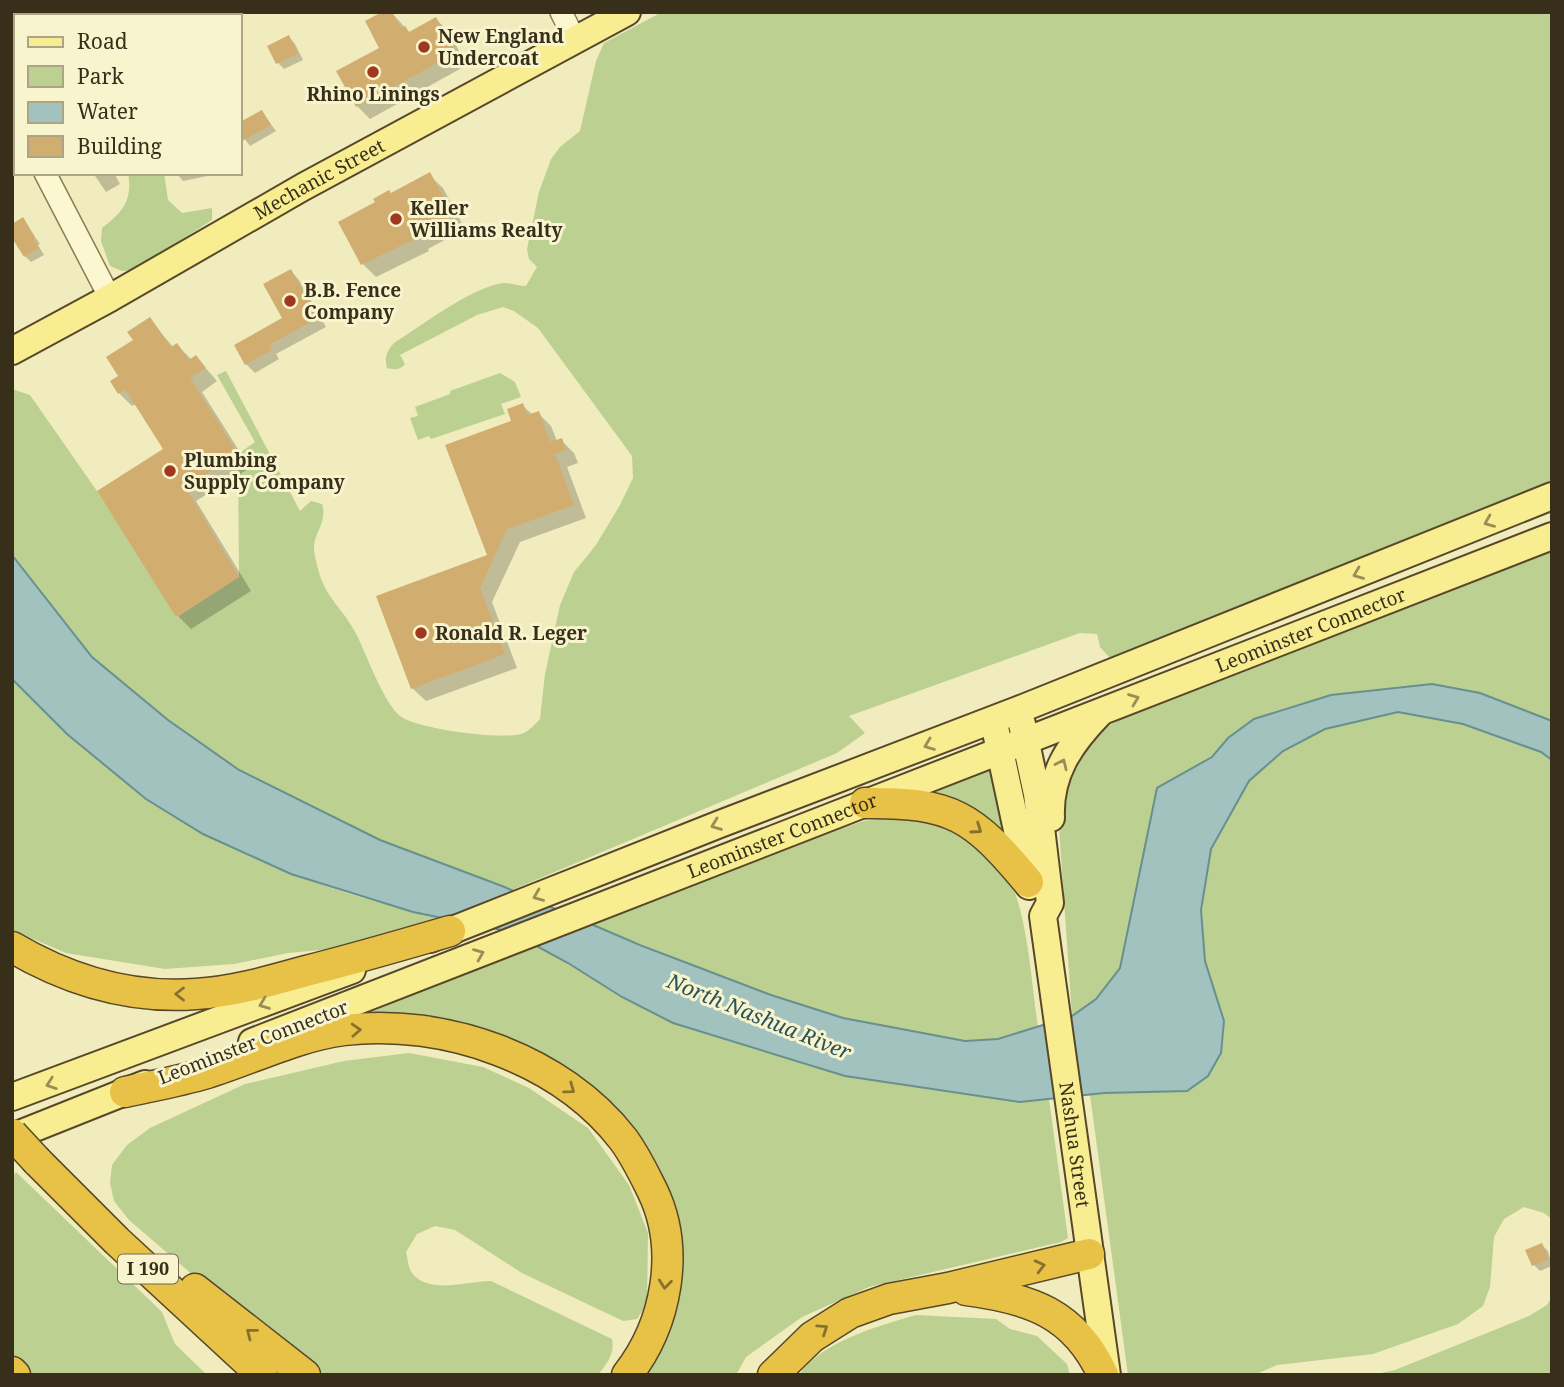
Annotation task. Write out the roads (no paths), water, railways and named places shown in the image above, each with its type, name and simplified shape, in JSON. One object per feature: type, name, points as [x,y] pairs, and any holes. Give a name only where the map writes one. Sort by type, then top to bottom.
[{"type":"highway","points":[[866,803],[922,804],[944,810],[984,834],[1028,882]]},
{"type":"highway","points":[[12,947],[39,963],[90,982],[126,991],[179,995],[211,993],[254,985],[370,959],[450,931]]},
{"type":"highway","points":[[125,1092],[206,1073],[343,1030],[424,1032],[474,1041],[491,1046],[546,1073],[572,1089],[607,1121],[636,1158],[656,1198],[666,1236],[666,1280],[662,1308],[643,1351],[627,1375]]},
{"type":"highway","name":"I 190","points":[[12,1136],[117,1241],[262,1375]]},
{"type":"highway","points":[[62,1185],[305,1375]]},
{"type":"highway","points":[[773,1375],[812,1337],[850,1314],[889,1299],[948,1288],[1089,1254]]},
{"type":"highway","points":[[948,1288],[1016,1298],[1055,1315],[1090,1348],[1105,1375]]},
{"type":"main road","name":"Mechanic Street","points":[[12,351],[303,187],[626,12]]},
{"type":"main road","name":"Leominster Connector","points":[[450,931],[601,870],[993,720],[1552,496]]},
{"type":"main road","name":"Leominster Connector","points":[[12,1136],[1552,536]]},
{"type":"main road","name":"Nashua Street","points":[[1018,710],[1014,745],[1028,882],[1034,907],[1047,910]]},
{"type":"main road","points":[[1047,910],[1055,878],[1050,808],[1055,777],[1068,751],[1102,711]]},
{"type":"main road","name":"Nashua Street","points":[[993,720],[1014,745],[1037,794],[1051,971],[1105,1375]]},
{"type":"main road","name":"Leominster Connector","points":[[12,1097],[370,959]]},
{"type":"street","points":[[561,12],[575,40]]},
{"type":"street","points":[[46,175],[110,298]]},
{"type":"water","name":"North Nashua River","points":[[12,555],[92,657],[168,720],[239,770],[380,840],[502,886],[640,945],[771,995],[843,1018],[965,1041],[998,1039],[1072,1016],[1096,999],[1120,968],[1157,788],[1212,757],[1228,738],[1254,719],[1331,695],[1432,684],[1480,693],[1552,721],[1552,760],[1541,752],[1463,724],[1398,712],[1325,729],[1283,751],[1249,781],[1211,849],[1201,910],[1205,961],[1224,1021],[1221,1053],[1208,1076],[1187,1091],[1104,1093],[1020,1102],[845,1076],[673,1023],[622,997],[511,932],[413,912],[291,874],[203,834],[146,799],[67,734],[12,679]]},
{"type":"place","name":"New England Undercoat","points":[[424,47]]},
{"type":"place","name":"Rhino Linings","points":[[373,72]]},
{"type":"place","name":"Keller Williams Realty","points":[[396,219]]},
{"type":"place","name":"B.B. Fence Company","points":[[290,301]]},
{"type":"place","name":"Plumbing Supply Company","points":[[170,471]]},
{"type":"place","name":"Ronald R. Leger","points":[[421,633]]}]
